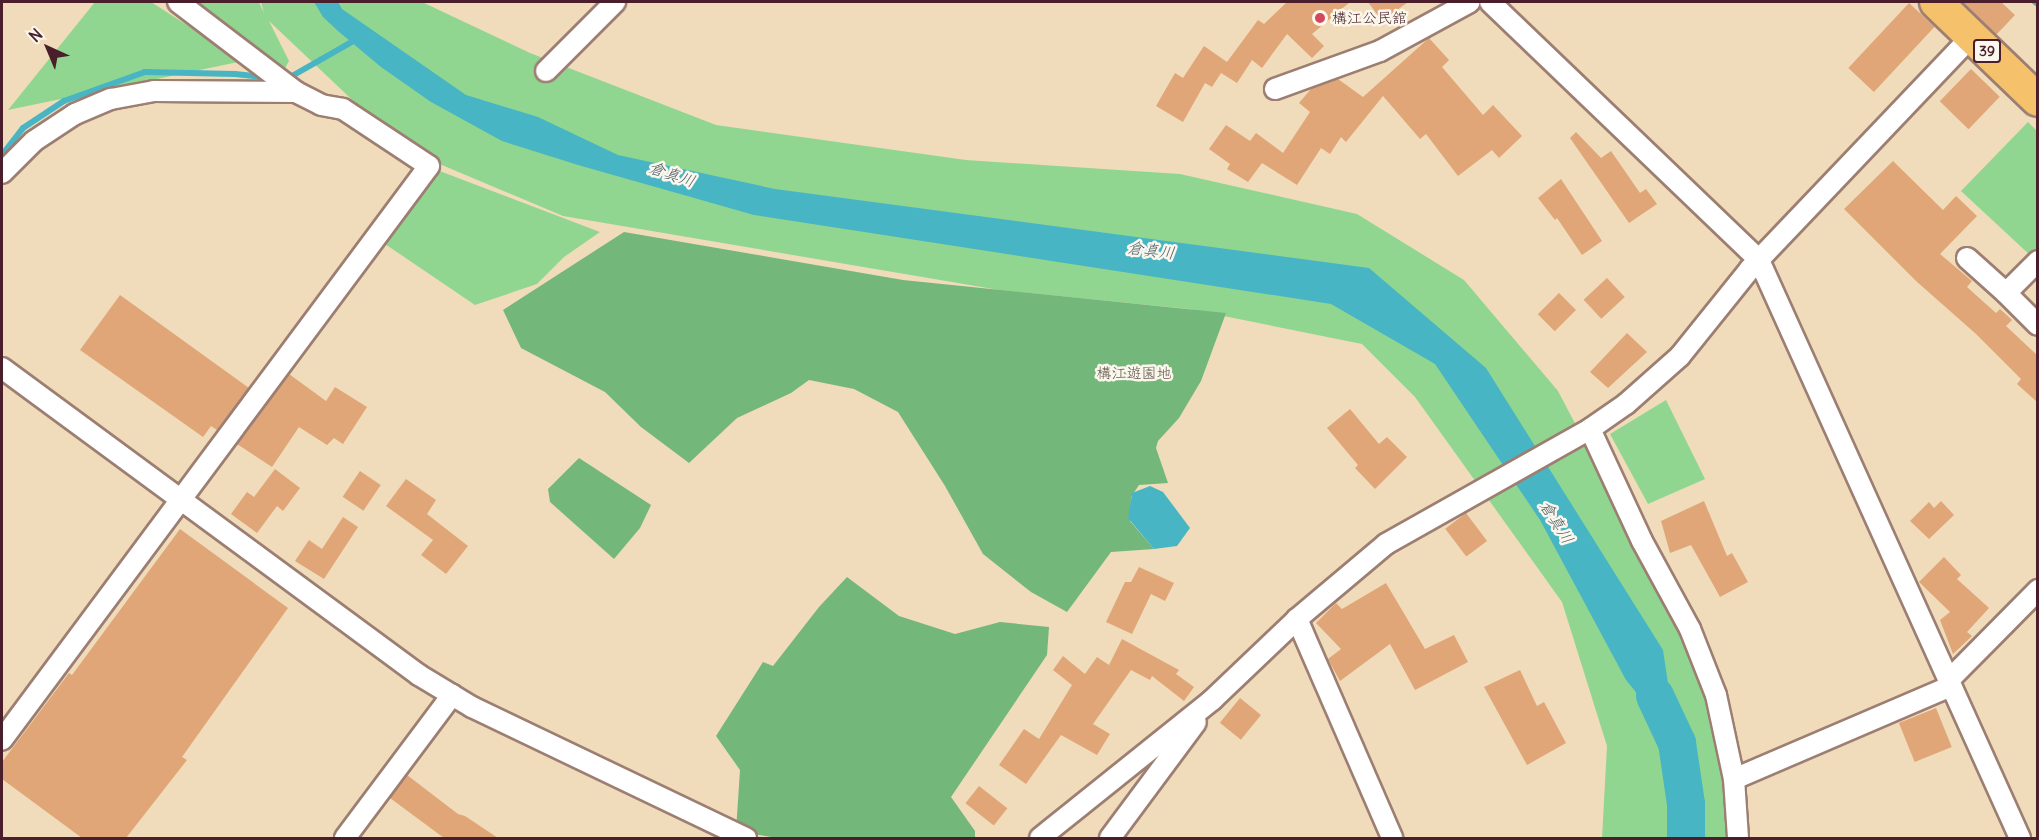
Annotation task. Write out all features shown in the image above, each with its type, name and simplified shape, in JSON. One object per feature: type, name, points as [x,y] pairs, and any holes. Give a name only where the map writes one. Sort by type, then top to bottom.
[{"type":"main road","name":"39","points":[[1936,2],[2037,100]]},
{"type":"street","points":[[2,740],[429,166],[343,109],[321,105],[292,89],[178,2]]},
{"type":"street","points":[[546,71],[615,2]]},
{"type":"street","points":[[1275,89],[1380,51],[1470,2]]},
{"type":"street","points":[[1490,2],[1759,260],[2020,838]]},
{"type":"street","points":[[1040,838],[1212,700],[1297,619],[1386,544],[1584,432],[1626,404],[1680,356],[1759,260],[1972,36]]},
{"type":"street","points":[[2,173],[34,141],[75,114],[111,99],[154,91],[292,89]]},
{"type":"street","points":[[1967,258],[2037,325]]},
{"type":"street","points":[[2006,293],[2037,261]]},
{"type":"street","points":[[2,368],[419,675],[452,695],[746,838]]},
{"type":"street","points":[[1584,432],[1690,629],[1716,695],[1734,779],[1738,838]]},
{"type":"street","points":[[1734,779],[1950,683],[2037,590]]},
{"type":"street","points":[[1297,619],[1392,838]]},
{"type":"street","points":[[345,838],[452,695]]},
{"type":"street","points":[[1110,838],[1212,700]]},
{"type":"green space","points":[[95,2],[151,2],[243,61],[8,110]]},
{"type":"green space","points":[[193,2],[259,2],[264,13],[261,2],[422,2],[530,53],[716,125],[966,160],[1180,174],[1357,214],[1464,280],[1558,391],[1711,682],[1737,838],[1602,838],[1607,746],[1562,602],[1415,397],[1362,344],[1189,309],[999,290],[563,216],[404,149],[269,21],[289,61],[284,70]]},
{"type":"green space","points":[[2028,122],[2037,131],[2037,249],[2031,256],[1961,191]]},
{"type":"green space","points":[[437,170],[600,232],[564,257],[537,284],[475,305],[385,244]]},
{"type":"green space","name":"構江遊園地","points":[[624,232],[903,280],[1226,313],[1201,381],[1179,418],[1158,441],[1156,448],[1168,483],[1139,485],[1131,497],[1130,521],[1154,549],[1111,552],[1067,612],[1031,592],[983,554],[945,486],[898,412],[854,389],[809,380],[791,393],[737,418],[689,463],[641,427],[605,392],[521,348],[503,310]]},
{"type":"green space","points":[[1666,400],[1705,479],[1648,504],[1610,434]]},
{"type":"green space","points":[[579,458],[651,505],[640,528],[614,559],[550,502],[548,489]]},
{"type":"green space","points":[[847,577],[899,616],[955,634],[1000,622],[1049,627],[1047,655],[951,797],[975,831],[975,838],[777,838],[736,831],[740,770],[716,736],[763,662],[773,666],[819,607]]},
{"type":"water","points":[[314,2],[338,2],[342,9],[466,95],[538,117],[618,155],[775,189],[1369,268],[1486,368],[1663,650],[1677,743],[1626,680],[1540,520],[1435,364],[1331,304],[754,215],[578,165],[502,141],[431,102],[381,67],[338,31],[323,17]]},
{"type":"water","points":[[1150,486],[1163,492],[1190,528],[1177,546],[1154,549],[1128,518],[1132,493]]},
{"type":"building","points":[[1287,2],[1350,2],[1312,34],[1324,46],[1312,58],[1287,34],[1262,68],[1252,60],[1237,83],[1221,73],[1212,87],[1205,83],[1183,122],[1156,106],[1175,73],[1183,78],[1204,46],[1227,62],[1258,20],[1264,24]]},
{"type":"building","points":[[1368,2],[1408,2],[1382,21]]},
{"type":"building","points":[[1961,2],[2001,2],[2015,15],[1996,35]]},
{"type":"building","points":[[1909,3],[1935,27],[1874,92],[1848,68]]},
{"type":"building","points":[[1429,38],[1449,60],[1442,67],[1483,115],[1493,105],[1522,136],[1499,158],[1492,150],[1458,176],[1426,134],[1420,139],[1383,96],[1346,142],[1341,137],[1330,154],[1321,148],[1297,185],[1262,163],[1248,182],[1227,169],[1230,164],[1209,149],[1226,125],[1250,141],[1256,133],[1283,153],[1310,112],[1299,103],[1311,89],[1338,79],[1363,97]]},
{"type":"building","points":[[1971,69],[2000,97],[1969,129],[1940,101]]},
{"type":"building","points":[[1576,132],[1601,158],[1611,151],[1640,193],[1646,189],[1657,204],[1629,223],[1570,138]]},
{"type":"building","points":[[1893,161],[1943,210],[1956,196],[1977,216],[1940,254],[1972,281],[1967,287],[1996,313],[2000,309],[2012,320],[2006,326],[2037,355],[2037,402],[2017,384],[2021,379],[1976,334],[1916,281],[1844,209]]},
{"type":"building","points":[[1561,179],[1602,241],[1582,255],[1557,218],[1555,220],[1538,198]]},
{"type":"building","points":[[1607,278],[1625,297],[1601,319],[1584,300]]},
{"type":"building","points":[[1559,293],[1576,310],[1555,331],[1538,314]]},
{"type":"building","points":[[120,295],[249,388],[217,430],[211,426],[203,437],[80,350]]},
{"type":"building","points":[[1627,333],[1647,352],[1608,388],[1590,372]]},
{"type":"building","points":[[289,374],[326,401],[335,387],[367,407],[343,444],[334,438],[327,445],[299,427],[272,467],[237,444]]},
{"type":"building","points":[[1350,409],[1379,444],[1387,437],[1407,457],[1375,489],[1355,468],[1358,465],[1327,428]]},
{"type":"building","points":[[275,469],[300,488],[283,511],[277,506],[257,533],[231,514],[247,492],[254,497]]},
{"type":"building","points":[[360,471],[381,485],[363,511],[343,497]]},
{"type":"building","points":[[406,479],[436,500],[427,514],[468,546],[446,574],[421,555],[433,540],[386,506]]},
{"type":"building","points":[[1704,501],[1727,556],[1732,553],[1748,582],[1720,597],[1691,545],[1670,553],[1661,521]]},
{"type":"building","points":[[1941,501],[1954,515],[1929,539],[1910,521],[1929,502],[1934,508]]},
{"type":"building","points":[[1466,513],[1487,541],[1466,557],[1445,529]]},
{"type":"building","points":[[343,517],[358,527],[324,579],[295,561],[309,540],[322,549]]},
{"type":"building","points":[[180,529],[288,608],[182,757],[187,760],[126,838],[82,838],[2,779],[2,762],[69,673],[72,675]]},
{"type":"building","points":[[1944,557],[1961,575],[1957,579],[1989,608],[1967,632],[1972,636],[1953,654],[1940,620],[1950,612],[1919,582]]},
{"type":"building","points":[[1139,567],[1174,583],[1165,601],[1151,594],[1132,634],[1106,622],[1125,582],[1131,582]]},
{"type":"building","points":[[1386,583],[1425,649],[1454,635],[1468,662],[1415,690],[1390,644],[1340,681],[1328,659],[1341,649],[1316,623],[1336,603],[1342,609]]},
{"type":"building","points":[[1122,639],[1179,670],[1176,674],[1194,687],[1184,701],[1152,676],[1150,680],[1131,670],[1093,724],[1110,734],[1097,755],[1061,735],[1026,784],[999,765],[1024,729],[1039,739],[1072,685],[1053,670],[1063,656],[1085,674],[1097,657],[1109,665]]},
{"type":"building","points":[[1520,670],[1537,706],[1544,702],[1566,743],[1527,765],[1484,687]]},
{"type":"building","points":[[1240,698],[1261,715],[1241,740],[1220,723]]},
{"type":"building","points":[[1936,708],[1952,747],[1915,762],[1899,723]]},
{"type":"building","points":[[407,775],[458,814],[465,816],[498,838],[444,838],[390,798]]},
{"type":"building","points":[[979,786],[1007,808],[994,826],[965,803]]},
{"type":"waterway","points":[[285,80],[357,39]]},
{"type":"waterway","points":[[2,155],[23,128],[64,101],[145,72],[266,77]]},
{"type":"waterway","name":"倉真川","points":[[1655,696],[1677,743],[1686,804],[1686,838]]},
{"type":"place","name":"構江公民舘","points":[[1320,18]]}]
